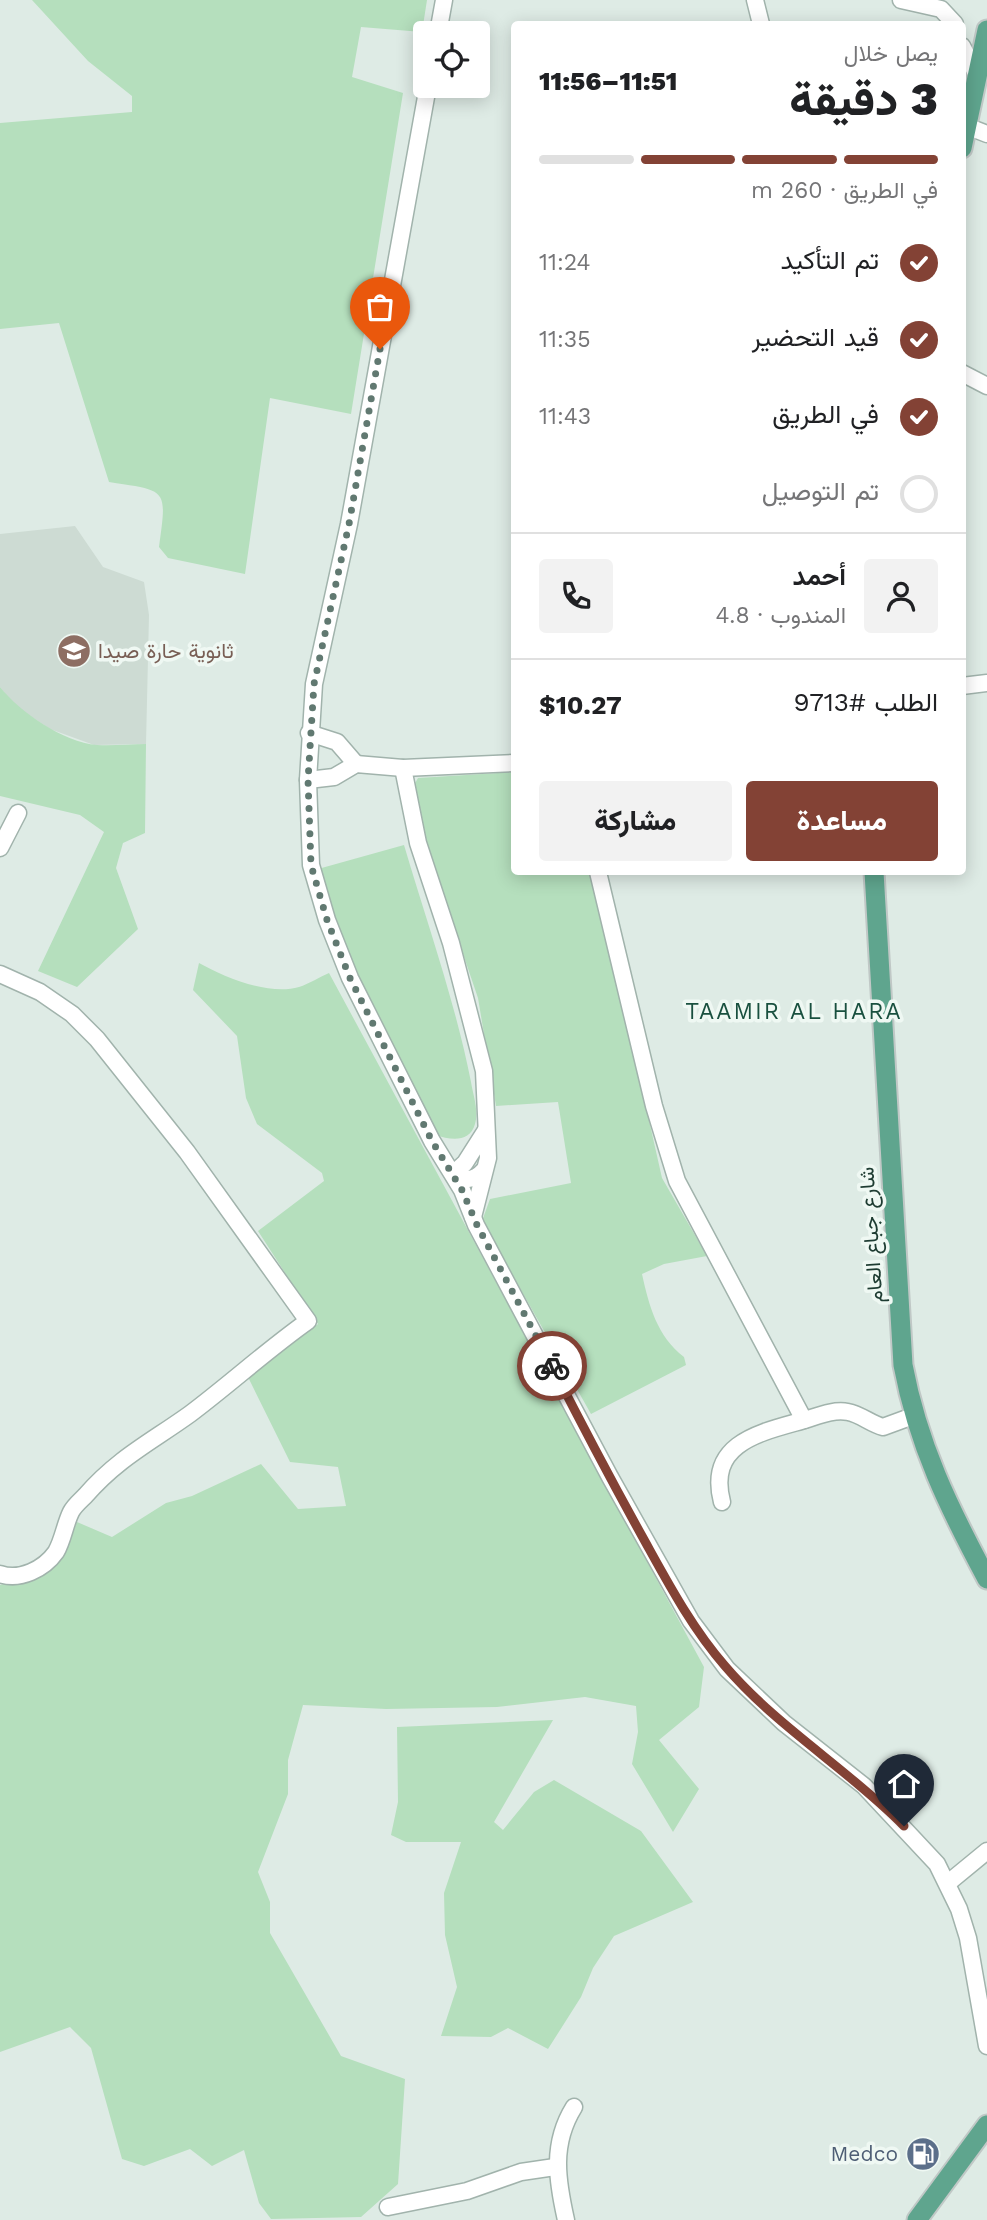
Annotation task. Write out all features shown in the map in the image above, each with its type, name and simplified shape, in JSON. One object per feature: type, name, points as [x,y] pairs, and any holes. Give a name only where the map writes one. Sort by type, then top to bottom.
[{"type":"main road","points":[[966,144],[978,130],[978,77],[987,30]]},
{"type":"main road","name":"شارع جباع العام","points":[[874,875],[901,1338],[912,1416],[953,1515],[987,1579]]},
{"type":"main road","points":[[917,2220],[987,2125]]},
{"type":"street","points":[[440,21],[444,0]]},
{"type":"street","points":[[755,0],[760,21]]},
{"type":"street","points":[[901,0],[941,9],[952,21]]},
{"type":"street","points":[[966,54],[978,77]]},
{"type":"street","points":[[426,98],[349,524],[314,684],[308,780],[311,865],[327,920],[350,978],[610,1477],[691,1621],[727,1669],[784,1723],[864,1786],[937,1864],[948,1884],[968,1938],[987,2046]]},
{"type":"street","points":[[966,375],[987,386]]},
{"type":"street","points":[[966,686],[987,683]]},
{"type":"street","points":[[309,733],[337,742],[356,764]]},
{"type":"street","points":[[308,780],[334,777],[356,764],[403,768],[511,763]]},
{"type":"street","points":[[403,768],[418,843],[451,943],[484,1072],[488,1157],[473,1217]]},
{"type":"street","points":[[0,848],[18,813]]},
{"type":"street","points":[[599,875],[654,1106],[677,1181],[804,1420]]},
{"type":"street","points":[[0,974],[40,992],[62,1006],[97,1039],[187,1152],[308,1321],[262,1354],[190,1413],[119,1461],[72,1510],[57,1551],[39,1567],[31,1573],[7,1577],[0,1574]]},
{"type":"street","points":[[453,1174],[486,1130]]},
{"type":"street","points":[[438,1150],[455,1156],[473,1150]]},
{"type":"street","points":[[453,1174],[466,1180],[476,1178],[483,1171]]},
{"type":"street","points":[[722,1502],[720,1481],[727,1456],[746,1438],[830,1412],[850,1412],[883,1427],[912,1416]]},
{"type":"street","points":[[948,1884],[987,1851]]},
{"type":"street","points":[[566,2220],[555,2167],[563,2129],[574,2107]]},
{"type":"street","points":[[388,2207],[467,2191],[521,2172],[555,2167]]},
{"type":"shaded area","name":"ثانوية حارة صيدا","points":[[75,526],[103,567],[144,582],[149,615],[146,744],[94,745],[50,729],[14,705],[0,687],[0,534]]},
{"type":"green space","points":[[32,0],[427,0],[424,21],[413,21],[413,31],[361,27],[352,77],[403,93],[351,414],[270,398],[245,574],[168,558],[159,547],[163,513],[159,496],[143,488],[109,482],[59,323],[0,329],[0,123],[132,112],[132,96],[88,61]]},
{"type":"green space","points":[[0,687],[31,716],[70,738],[97,745],[146,744],[145,833],[123,843],[116,868],[138,929],[77,987],[38,971],[104,832],[80,815],[0,796]]},
{"type":"green space","points":[[511,772],[511,875],[594,875],[662,1178],[707,1256],[664,1264],[642,1274],[655,1320],[667,1340],[684,1357],[686,1365],[591,1414],[482,1221],[490,1199],[571,1183],[558,1102],[496,1106],[478,998],[423,836],[414,785],[418,778]]},
{"type":"green space","points":[[404,845],[449,992],[475,1103],[475,1124],[469,1134],[459,1138],[436,1135],[350,963],[318,869]]},
{"type":"green space","points":[[199,963],[247,984],[274,989],[299,987],[329,973],[704,1667],[699,1707],[659,1740],[699,1789],[673,1832],[632,1764],[638,1732],[636,1706],[585,1697],[497,1707],[386,1709],[303,1705],[288,1760],[288,1794],[258,1872],[270,1902],[270,1933],[341,2056],[405,2079],[398,2184],[361,2217],[271,2219],[259,2203],[244,2150],[212,2166],[190,2149],[144,2166],[122,2159],[91,2048],[70,2027],[0,2052],[0,1585],[31,1577],[50,1568],[63,1552],[77,1522],[112,1537],[166,1503],[192,1496],[261,1464],[298,1509],[346,1506],[338,1467],[290,1462],[248,1377],[318,1324],[258,1231],[324,1181],[322,1173],[257,1124],[246,1098],[237,1036],[193,990]]},
{"type":"green space","points":[[553,1720],[494,1822],[503,1830],[534,1792],[554,1780],[641,1831],[693,1902],[614,1936],[593,1968],[581,1997],[548,2049],[508,2028],[491,2037],[441,2036],[457,1987],[445,1935],[444,1893],[461,1842],[406,1842],[391,1835],[398,1802],[397,1727]]},
{"type":"way so far","points":[[380,349],[349,524],[314,684],[308,780],[311,865],[327,920],[350,978],[432,1141],[462,1190],[477,1225],[552,1366]]},
{"type":"place","name":"ثانوية حارة صيدا","points":[[74,651]]},
{"type":"place","name":"Medco","points":[[923,2154]]},
{"type":"district","name":"TAAMIR AL HARA","points":[[794,1011]]},
{"type":"route","points":[[552,1366],[610,1477],[691,1621],[727,1669],[784,1723],[864,1786],[904,1826]]}]
